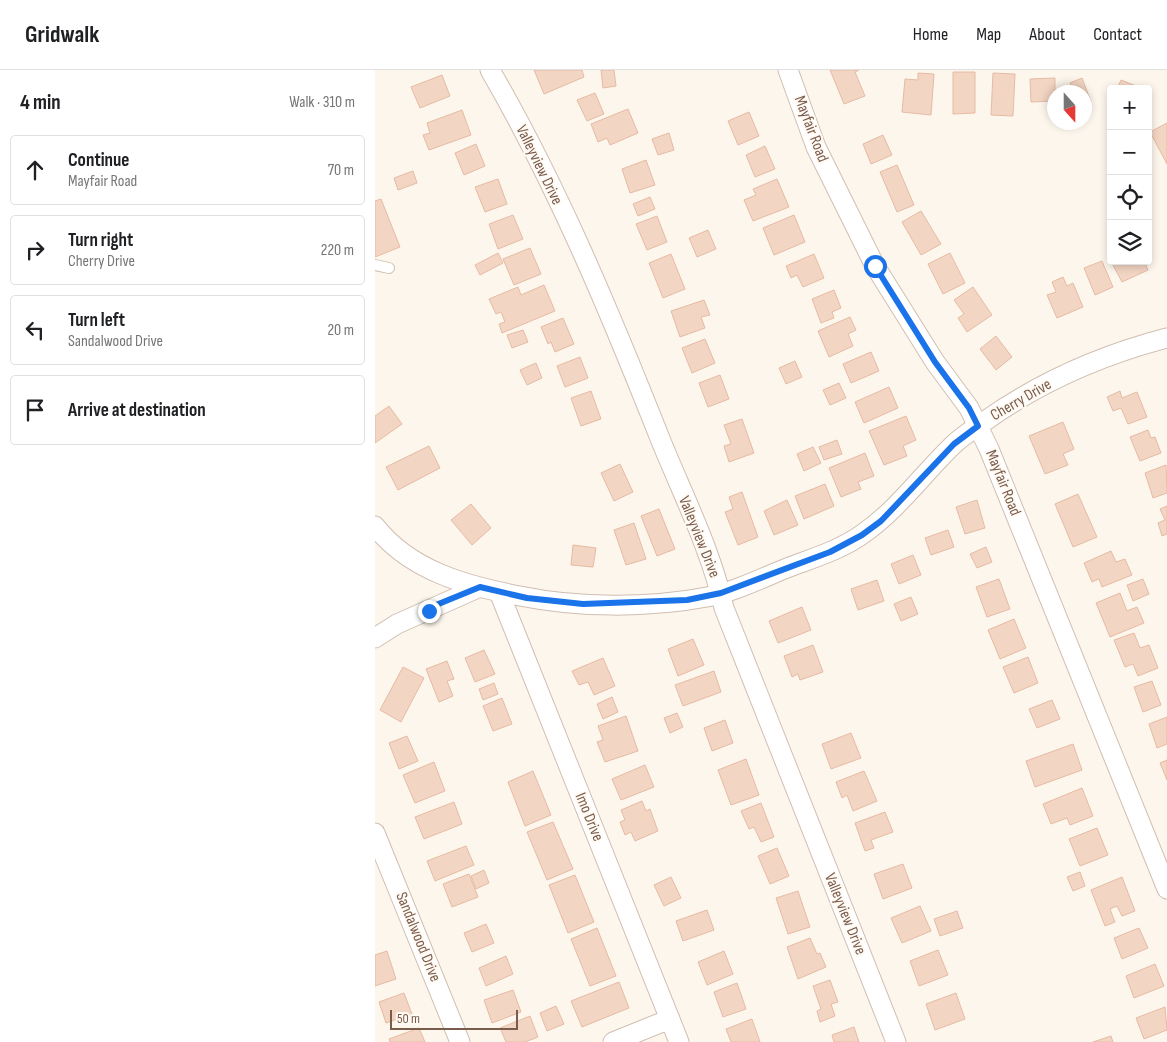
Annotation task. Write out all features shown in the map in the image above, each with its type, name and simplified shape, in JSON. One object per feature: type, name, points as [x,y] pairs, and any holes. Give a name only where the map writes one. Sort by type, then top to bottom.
[{"type":"street","name":"Valleyview Drive","points":[[490,70],[533,150],[598,292],[649,410],[721,593],[724,608],[896,1042]]},
{"type":"street","name":"Mayfair Road","points":[[788,70],[816,147],[875,266],[935,362],[969,408],[978,426],[1167,889]]},
{"type":"street","name":"Cherry Drive","points":[[375,526],[394,547],[413,561],[439,575],[499,592],[583,604],[687,600],[721,593],[830,552],[862,535],[881,521],[954,444],[1006,406],[1059,378],[1133,348],[1167,340]]},
{"type":"street","points":[[375,638],[397,624],[480,587]]},
{"type":"street","name":"Imo Drive","points":[[499,592],[679,1042]]},
{"type":"street","name":"Sandalwood Drive","points":[[375,834],[460,1042]]},
{"type":"street","points":[[613,1042],[670,1019]]},
{"type":"lane","points":[[375,265],[389,268]]},
{"type":"building","points":[[534,70],[582,70],[584,77],[544,94]]},
{"type":"building","points":[[601,70],[614,70],[616,86],[603,88]]},
{"type":"building","points":[[830,70],[859,70],[855,72],[865,96],[844,104]]},
{"type":"building","points":[[953,72],[975,72],[975,113],[953,114]]},
{"type":"building","points":[[918,73],[934,74],[931,115],[902,112],[905,79],[918,80]]},
{"type":"building","points":[[993,73],[1015,74],[1013,116],[991,115]]},
{"type":"building","points":[[442,75],[450,96],[420,108],[411,87]]},
{"type":"building","points":[[1055,78],[1055,85],[1047,85],[1047,101],[1031,102],[1030,79]]},
{"type":"building","points":[[1082,78],[1085,85],[1071,85],[1070,83]]},
{"type":"building","points":[[1121,80],[1134,85],[1119,85]]},
{"type":"building","points":[[595,93],[604,114],[587,121],[577,100]]},
{"type":"building","points":[[628,109],[638,133],[610,145],[607,138],[598,142],[591,124]]},
{"type":"building","points":[[462,110],[471,135],[429,150],[423,135],[430,133],[427,123]]},
{"type":"building","points":[[749,112],[759,136],[738,145],[728,121]]},
{"type":"building","points":[[1167,123],[1167,164],[1152,136],[1152,131]]},
{"type":"building","points":[[669,133],[674,150],[658,155],[652,139]]},
{"type":"building","points":[[883,135],[892,155],[871,164],[863,144]]},
{"type":"building","points":[[476,144],[485,166],[464,175],[455,153]]},
{"type":"building","points":[[765,146],[775,169],[755,177],[746,155]]},
{"type":"building","points":[[646,160],[655,185],[630,193],[622,169]]},
{"type":"building","points":[[897,165],[914,205],[897,212],[880,172]]},
{"type":"building","points":[[413,171],[417,183],[398,190],[394,178]]},
{"type":"building","points":[[498,179],[507,204],[485,212],[475,187]]},
{"type":"building","points":[[777,179],[789,207],[753,221],[744,200],[756,195],[753,189]]},
{"type":"building","points":[[650,197],[655,209],[638,216],[633,204]]},
{"type":"building","points":[[381,199],[400,247],[375,257],[375,201]]},
{"type":"building","points":[[921,211],[941,244],[921,255],[902,222]]},
{"type":"building","points":[[513,215],[523,239],[498,249],[489,224]]},
{"type":"building","points":[[794,215],[805,242],[774,255],[763,228]]},
{"type":"building","points":[[657,216],[667,242],[647,250],[636,224]]},
{"type":"building","points":[[708,230],[716,249],[697,257],[689,238]]},
{"type":"building","points":[[530,248],[541,274],[514,285],[503,259]]},
{"type":"building","points":[[498,253],[503,263],[480,275],[475,265]]},
{"type":"building","points":[[950,253],[965,283],[943,294],[928,264]]},
{"type":"building","points":[[671,254],[685,289],[663,298],[649,263]]},
{"type":"building","points":[[814,254],[824,278],[803,287],[797,275],[791,278],[786,266]]},
{"type":"building","points":[[1102,261],[1113,287],[1095,295],[1084,268]]},
{"type":"building","points":[[1113,265],[1146,265],[1148,270],[1122,282]]},
{"type":"building","points":[[1063,277],[1067,286],[1073,283],[1083,307],[1057,318],[1047,295],[1056,292],[1052,282]]},
{"type":"building","points":[[544,285],[555,311],[502,333],[499,324],[505,322],[501,312],[496,314],[489,299],[518,287],[521,295]]},
{"type":"building","points":[[973,287],[992,315],[967,332],[958,318],[964,314],[954,300]]},
{"type":"building","points":[[834,290],[841,308],[832,312],[834,318],[821,323],[812,299]]},
{"type":"building","points":[[704,300],[710,315],[701,317],[705,328],[680,337],[671,311]]},
{"type":"building","points":[[850,317],[856,330],[848,334],[853,346],[829,357],[818,331]]},
{"type":"building","points":[[563,318],[574,344],[555,352],[551,342],[548,344],[541,327]]},
{"type":"building","points":[[523,330],[528,342],[512,348],[507,335]]},
{"type":"building","points":[[996,336],[1012,357],[996,370],[980,349]]},
{"type":"building","points":[[705,339],[715,363],[692,373],[682,348]]},
{"type":"building","points":[[871,352],[879,371],[851,383],[843,364]]},
{"type":"building","points":[[580,357],[588,378],[565,387],[557,366]]},
{"type":"building","points":[[795,361],[802,377],[786,384],[779,368]]},
{"type":"building","points":[[536,363],[542,378],[527,385],[520,370]]},
{"type":"building","points":[[720,375],[729,399],[708,407],[699,383]]},
{"type":"building","points":[[839,383],[846,398],[830,405],[823,390]]},
{"type":"building","points":[[889,387],[898,408],[864,423],[855,402]]},
{"type":"building","points":[[591,391],[601,419],[581,426],[571,398]]},
{"type":"building","points":[[1120,391],[1122,398],[1137,392],[1147,417],[1128,424],[1121,408],[1113,411],[1107,397]]},
{"type":"building","points":[[389,406],[402,424],[375,443],[375,416]]},
{"type":"building","points":[[906,416],[916,440],[903,446],[907,456],[884,465],[869,431]]},
{"type":"building","points":[[742,419],[754,453],[729,462],[724,446],[731,444],[724,425]]},
{"type":"building","points":[[1063,422],[1074,449],[1063,454],[1068,465],[1045,474],[1029,436]]},
{"type":"building","points":[[1148,430],[1151,438],[1155,437],[1161,453],[1140,461],[1130,437]]},
{"type":"building","points":[[837,440],[842,454],[824,460],[819,447]]},
{"type":"building","points":[[429,446],[440,468],[398,490],[386,467]]},
{"type":"building","points":[[813,447],[821,463],[804,471],[797,454]]},
{"type":"building","points":[[865,453],[874,476],[858,482],[861,489],[841,497],[829,468]]},
{"type":"building","points":[[620,464],[633,492],[614,501],[601,473]]},
{"type":"building","points":[[1166,465],[1167,493],[1153,498],[1145,473]]},
{"type":"building","points":[[825,484],[834,506],[804,519],[795,496]]},
{"type":"building","points":[[742,492],[758,537],[738,545],[725,512],[733,509],[729,497]]},
{"type":"building","points":[[1078,494],[1097,537],[1073,547],[1055,504]]},
{"type":"building","points":[[787,500],[798,525],[774,535],[764,511]]},
{"type":"building","points":[[977,500],[985,528],[965,534],[956,507]]},
{"type":"building","points":[[471,504],[491,528],[472,545],[451,520]]},
{"type":"building","points":[[1167,506],[1167,534],[1162,536],[1158,523],[1165,520],[1160,509]]},
{"type":"building","points":[[659,509],[675,549],[657,556],[641,516]]},
{"type":"building","points":[[634,523],[646,559],[626,565],[614,530]]},
{"type":"building","points":[[948,530],[954,547],[931,555],[925,538]]},
{"type":"building","points":[[573,545],[596,548],[593,567],[571,565]]},
{"type":"building","points":[[986,547],[992,562],[977,568],[970,554]]},
{"type":"building","points":[[1111,551],[1116,562],[1125,559],[1132,575],[1102,587],[1099,579],[1092,582],[1084,563]]},
{"type":"building","points":[[913,555],[921,575],[899,584],[891,564]]},
{"type":"building","points":[[999,579],[1010,609],[987,617],[976,587]]},
{"type":"building","points":[[1143,579],[1149,594],[1133,601],[1127,585]]},
{"type":"building","points":[[877,580],[884,601],[858,610],[851,589]]},
{"type":"building","points":[[1120,593],[1127,611],[1137,607],[1144,623],[1110,637],[1096,603]]},
{"type":"building","points":[[911,597],[918,614],[901,621],[894,604]]},
{"type":"building","points":[[802,607],[811,630],[778,643],[769,621]]},
{"type":"building","points":[[1014,619],[1026,648],[1000,659],[988,630]]},
{"type":"building","points":[[1134,633],[1140,648],[1149,645],[1158,668],[1138,676],[1133,664],[1125,667],[1114,640]]},
{"type":"building","points":[[693,639],[704,665],[678,676],[668,649]]},
{"type":"building","points":[[813,645],[823,672],[800,680],[798,674],[792,677],[784,656]]},
{"type":"building","points":[[484,650],[495,674],[475,682],[465,658]]},
{"type":"building","points":[[1028,657],[1038,683],[1014,693],[1003,667]]},
{"type":"building","points":[[603,658],[615,686],[594,695],[588,682],[579,685],[572,671]]},
{"type":"building","points":[[447,661],[454,679],[447,681],[453,696],[439,702],[426,669]]},
{"type":"building","points":[[403,667],[424,678],[401,722],[380,710]]},
{"type":"building","points":[[714,671],[721,692],[683,706],[675,685]]},
{"type":"building","points":[[1152,681],[1161,705],[1143,712],[1134,687]]},
{"type":"building","points":[[494,683],[498,694],[483,700],[479,689]]},
{"type":"building","points":[[612,697],[618,712],[603,719],[597,704]]},
{"type":"building","points":[[502,698],[512,724],[493,731],[483,706]]},
{"type":"building","points":[[1052,700],[1060,719],[1037,728],[1029,709]]},
{"type":"building","points":[[677,713],[683,727],[670,733],[664,718]]},
{"type":"building","points":[[626,716],[638,751],[605,762],[597,742],[603,740],[598,726]]},
{"type":"building","points":[[1167,717],[1167,744],[1157,748],[1149,724]]},
{"type":"building","points":[[725,720],[733,743],[712,751],[704,728]]},
{"type":"building","points":[[851,733],[861,758],[831,769],[822,744]]},
{"type":"building","points":[[407,736],[418,761],[399,769],[389,743]]},
{"type":"building","points":[[1073,744],[1082,770],[1035,787],[1026,761]]},
{"type":"building","points":[[746,759],[759,795],[731,805],[718,770]]},
{"type":"building","points":[[1167,760],[1167,780],[1160,763]]},
{"type":"building","points":[[434,762],[445,791],[415,803],[403,775]]},
{"type":"building","points":[[645,765],[654,787],[621,800],[612,779]]},
{"type":"building","points":[[533,771],[551,815],[525,826],[508,782]]},
{"type":"building","points":[[864,771],[877,801],[853,811],[847,795],[842,798],[836,782]]},
{"type":"building","points":[[1082,788],[1093,816],[1070,825],[1067,818],[1051,824],[1043,804]]},
{"type":"building","points":[[642,801],[646,811],[650,809],[658,831],[635,841],[631,832],[625,835],[620,822],[625,820],[621,810]]},
{"type":"building","points":[[454,802],[462,824],[424,839],[415,817]]},
{"type":"building","points":[[761,803],[774,837],[761,842],[754,827],[749,829],[741,811]]},
{"type":"building","points":[[885,812],[893,832],[871,840],[874,848],[865,851],[855,823]]},
{"type":"building","points":[[553,822],[573,869],[547,880],[527,832]]},
{"type":"building","points":[[1097,828],[1108,855],[1080,866],[1069,839]]},
{"type":"building","points":[[466,846],[474,865],[435,881],[427,861]]},
{"type":"building","points":[[777,848],[789,876],[770,884],[758,856]]},
{"type":"building","points":[[903,864],[912,888],[883,899],[874,874]]},
{"type":"building","points":[[484,870],[489,883],[476,889],[471,876]]},
{"type":"building","points":[[1080,872],[1085,886],[1073,891],[1067,877]]},
{"type":"building","points":[[469,874],[478,897],[452,907],[443,884]]},
{"type":"building","points":[[575,875],[594,922],[568,933],[549,885]]},
{"type":"building","points":[[671,877],[681,898],[664,906],[654,885]]},
{"type":"building","points":[[1122,877],[1135,911],[1122,916],[1117,906],[1110,909],[1115,922],[1105,926],[1091,890]]},
{"type":"building","points":[[798,891],[810,927],[788,934],[776,898]]},
{"type":"building","points":[[920,906],[931,931],[902,943],[891,918]]},
{"type":"building","points":[[707,910],[714,930],[683,941],[676,921]]},
{"type":"building","points":[[957,911],[963,928],[940,936],[934,919]]},
{"type":"building","points":[[486,924],[494,943],[472,952],[464,933]]},
{"type":"building","points":[[597,928],[616,976],[590,986],[571,939]]},
{"type":"building","points":[[1139,928],[1148,948],[1122,959],[1114,938]]},
{"type":"building","points":[[810,938],[817,954],[820,953],[826,967],[798,979],[787,947]]},
{"type":"building","points":[[938,950],[948,975],[919,986],[910,961]]},
{"type":"building","points":[[387,951],[396,979],[375,986],[375,955]]},
{"type":"building","points":[[724,951],[733,974],[707,985],[698,962]]},
{"type":"building","points":[[506,956],[513,974],[486,986],[479,968]]},
{"type":"building","points":[[1155,964],[1164,986],[1134,998],[1126,976]]},
{"type":"building","points":[[830,980],[838,1002],[831,1004],[835,1016],[820,1022],[817,1011],[821,1009],[813,986]]},
{"type":"building","points":[[619,982],[629,1008],[582,1027],[571,1001]]},
{"type":"building","points":[[737,983],[746,1009],[723,1017],[714,992]]},
{"type":"building","points":[[513,990],[521,1012],[492,1023],[484,1000]]},
{"type":"building","points":[[404,993],[412,1014],[386,1023],[379,1002]]},
{"type":"building","points":[[956,993],[965,1019],[935,1030],[926,1004]]},
{"type":"building","points":[[556,1006],[564,1024],[547,1031],[540,1013]]},
{"type":"building","points":[[1165,1007],[1167,1030],[1144,1039],[1136,1018]]},
{"type":"building","points":[[530,1016],[538,1037],[525,1042],[506,1042],[500,1028]]},
{"type":"building","points":[[752,1019],[760,1042],[731,1042],[726,1029]]},
{"type":"building","points":[[854,1027],[859,1042],[834,1042],[832,1035]]},
{"type":"building","points":[[419,1028],[425,1042],[390,1042],[389,1039]]},
{"type":"building","points":[[1111,1036],[1113,1042],[1093,1042]]},
{"type":"route","points":[[429,611],[436,605],[480,587],[527,598],[583,604],[642,603],[709,597],[830,552],[862,535],[881,521],[954,444],[978,426],[969,408],[935,362],[875,266]]}]
